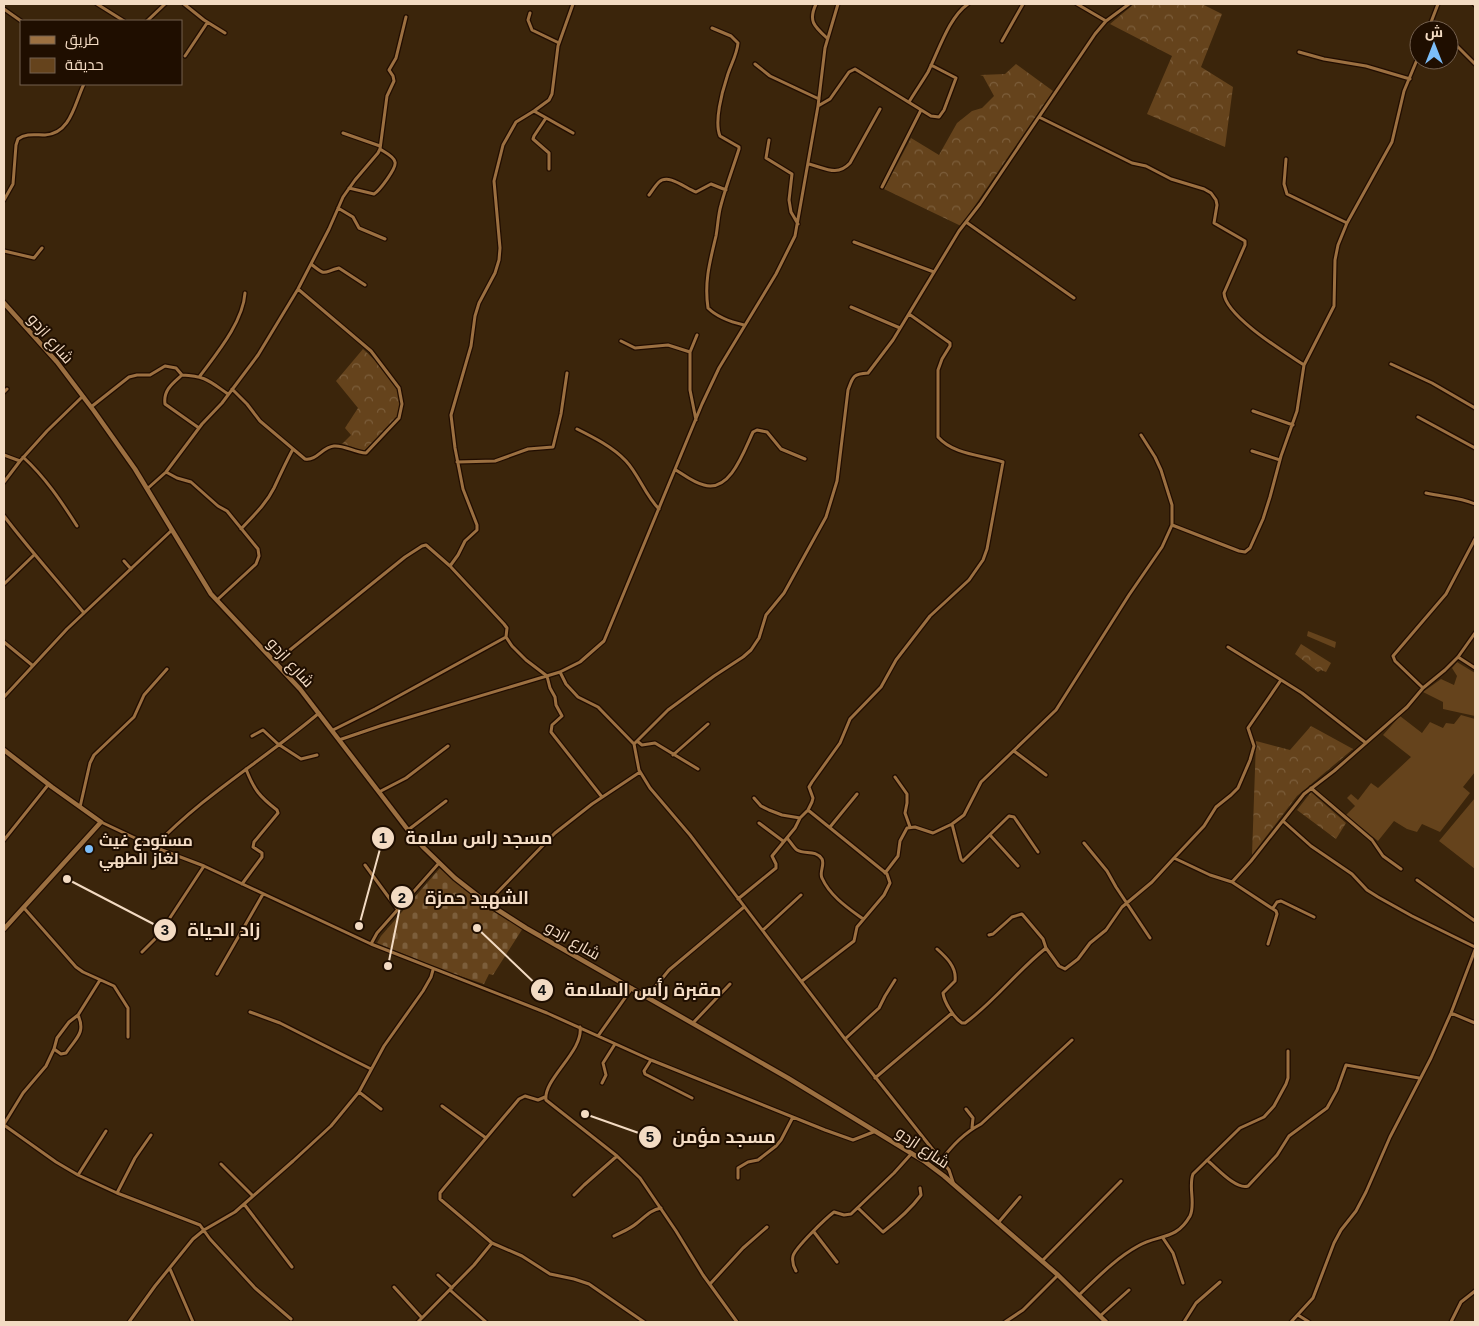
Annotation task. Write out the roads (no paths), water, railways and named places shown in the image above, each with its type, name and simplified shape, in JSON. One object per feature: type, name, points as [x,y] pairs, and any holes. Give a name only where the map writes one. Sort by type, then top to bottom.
[{"type":"street","points":[[97,4],[122,20]]},
{"type":"street","points":[[148,20],[165,4]]},
{"type":"street","points":[[184,4],[225,33]]},
{"type":"street","points":[[450,566],[465,541],[477,530],[477,525],[466,500],[457,462],[451,415],[471,346],[474,316],[495,273],[499,260],[500,248],[494,181],[503,145],[516,122],[549,100],[552,94],[559,43],[573,4]]},
{"type":"street","points":[[816,4],[811,18],[813,23],[827,38]]},
{"type":"street","points":[[339,740],[560,672],[580,662],[604,641],[719,368],[796,236],[818,106],[827,38],[838,4]]},
{"type":"street","points":[[909,102],[961,8],[968,4]]},
{"type":"street","points":[[1002,41],[1022,4]]},
{"type":"street","points":[[1077,4],[1106,21]]},
{"type":"street","points":[[636,742],[668,710],[751,650],[759,638],[766,615],[784,593],[826,517],[837,480],[851,381],[857,373],[868,373],[871,370],[909,314],[959,231],[1002,172],[1095,34],[1106,21],[1129,4]]},
{"type":"street","points":[[1431,20],[1438,4]]},
{"type":"street","points":[[4,9],[20,20]]},
{"type":"street","points":[[530,13],[528,20],[532,30],[559,43]]},
{"type":"street","points":[[147,490],[166,472],[258,355],[298,289],[349,188],[380,148],[388,96],[394,81],[389,67],[396,58],[406,17]]},
{"type":"street","points":[[186,56],[207,22]]},
{"type":"street","points":[[712,28],[731,36],[738,43],[718,114],[720,136],[739,147],[739,149],[721,206],[710,254],[707,273],[707,301],[708,308],[717,316],[730,322],[744,325]]},
{"type":"street","points":[[1459,48],[1475,64]]},
{"type":"street","points":[[1299,52],[1324,59],[1366,66],[1410,79]]},
{"type":"street","points":[[755,64],[770,76],[819,99]]},
{"type":"street","points":[[818,106],[830,99],[850,72],[855,69],[931,116],[940,117],[956,80],[955,77],[931,65]]},
{"type":"street","points":[[1172,525],[1239,551],[1245,552],[1250,548],[1263,519],[1280,460],[1293,425],[1304,365],[1334,306],[1335,260],[1338,245],[1347,223],[1392,142],[1404,91],[1413,70]]},
{"type":"street","points":[[4,200],[12,184],[18,139],[29,134],[48,134],[62,128],[69,122],[84,85]]},
{"type":"street","points":[[808,164],[835,172],[844,169],[850,163],[880,109]]},
{"type":"street","points":[[882,186],[921,110]]},
{"type":"street","points":[[534,111],[573,133]]},
{"type":"street","points":[[1039,117],[1132,163],[1146,166],[1171,179],[1211,193],[1217,205],[1214,223],[1245,242],[1224,293],[1227,302],[1250,328],[1304,365]]},
{"type":"street","points":[[546,118],[533,137],[535,142],[549,153],[549,169]]},
{"type":"street","points":[[342,133],[380,148],[396,162],[395,167],[381,188],[374,194],[349,188]]},
{"type":"street","points":[[770,140],[766,158],[792,174],[790,206],[794,219],[798,224]]},
{"type":"street","points":[[1286,159],[1284,184],[1286,194],[1347,223]]},
{"type":"street","points":[[649,195],[659,182],[666,180],[696,192],[711,184],[726,190]]},
{"type":"street","points":[[338,208],[351,215],[359,228],[385,239]]},
{"type":"street","points":[[966,222],[1074,298]]},
{"type":"street","points":[[854,242],[934,272]]},
{"type":"street","points":[[4,251],[34,258],[42,248]]},
{"type":"street","points":[[311,264],[324,273],[339,268],[364,285]]},
{"type":"street","points":[[232,389],[260,421],[293,449],[310,459],[316,457],[326,448],[333,446],[366,453],[396,423],[402,404],[399,388],[377,357],[298,289]]},
{"type":"street","points":[[200,376],[220,350],[239,317],[245,304],[245,293]]},
{"type":"street","name":"شارع ازدو","points":[[4,303],[57,362],[91,407],[147,490],[201,579],[217,600],[300,689],[408,830],[439,863],[487,903],[526,928],[788,1078],[912,1153],[955,1186],[1058,1275],[1106,1322]]},
{"type":"street","points":[[851,307],[900,328]]},
{"type":"street","points":[[738,899],[776,868],[772,856],[808,810],[813,798],[809,788],[840,743],[850,720],[882,688],[896,660],[930,616],[969,580],[983,560],[993,521],[1003,462],[966,453],[947,444],[938,437],[938,370],[950,343],[909,314]]},
{"type":"street","points":[[696,420],[690,390],[690,352],[697,335]]},
{"type":"street","points":[[621,342],[635,348],[668,345],[690,352]]},
{"type":"street","points":[[1391,364],[1432,383],[1475,408]]},
{"type":"street","points":[[91,407],[133,376],[150,375],[165,366],[176,368],[182,375],[200,376],[228,394]]},
{"type":"street","points":[[457,462],[495,461],[528,450],[553,447],[559,424],[567,373]]},
{"type":"street","points":[[182,375],[165,393],[165,404],[199,428]]},
{"type":"street","points":[[4,482],[23,457],[83,396]]},
{"type":"street","points":[[1252,411],[1293,425]]},
{"type":"street","points":[[1418,417],[1475,448]]},
{"type":"street","points":[[577,429],[592,437],[626,461],[643,485],[650,500],[659,509]]},
{"type":"street","points":[[676,470],[704,486],[718,486],[725,482],[732,473],[753,432],[756,430],[767,432],[781,450],[804,459]]},
{"type":"street","points":[[910,827],[933,833],[952,824],[964,814],[981,782],[1056,710],[1162,547],[1172,525],[1170,494],[1155,457],[1141,434]]},
{"type":"street","points":[[242,529],[274,489],[278,476],[293,449]]},
{"type":"street","points":[[1252,451],[1280,460]]},
{"type":"street","points":[[4,455],[20,461]]},
{"type":"street","points":[[23,457],[49,485],[77,526]]},
{"type":"street","points":[[166,472],[190,482],[218,506],[227,511],[258,549],[258,560],[217,600]]},
{"type":"street","points":[[1426,493],[1444,497],[1463,498],[1475,504]]},
{"type":"street","points":[[4,516],[34,555],[44,564],[84,613]]},
{"type":"street","points":[[4,697],[32,665],[84,613],[172,530]]},
{"type":"street","points":[[1423,688],[1395,661],[1393,656],[1446,594],[1475,539]]},
{"type":"street","points":[[275,662],[405,557],[422,546],[429,547],[450,566],[504,624],[507,628],[506,637],[512,646],[526,660],[547,676],[556,705],[562,716],[552,725],[551,732],[602,798]]},
{"type":"street","points":[[4,584],[34,555]]},
{"type":"street","points":[[124,561],[131,569]]},
{"type":"street","points":[[1232,882],[1310,788],[1334,771],[1407,707],[1423,688],[1445,670],[1458,656],[1475,633]]},
{"type":"street","points":[[333,730],[383,705],[506,637]]},
{"type":"street","points":[[4,642],[32,665]]},
{"type":"street","points":[[1228,647],[1302,693],[1366,743]]},
{"type":"street","points":[[1458,656],[1475,668]]},
{"type":"street","points":[[80,807],[94,755],[134,717],[144,695],[168,669]]},
{"type":"street","points":[[560,672],[566,684],[578,697],[598,707],[636,742],[642,745],[655,743],[698,769]]},
{"type":"street","points":[[989,935],[1012,917],[1022,914],[1043,940],[1046,948],[1059,966],[1065,969],[1078,959],[1090,943],[1106,930],[1127,902],[1152,882],[1204,826],[1211,812],[1238,788],[1254,746],[1248,728],[1281,680]]},
{"type":"street","points":[[154,847],[223,785],[319,713]]},
{"type":"street","points":[[673,755],[708,724]]},
{"type":"street","points":[[252,736],[263,730],[278,744],[301,759],[317,755]]},
{"type":"street","points":[[636,742],[640,772],[650,788],[690,835],[875,1078],[949,1170],[955,1186]]},
{"type":"street","points":[[379,792],[406,778],[448,746]]},
{"type":"street","points":[[4,750],[101,822],[154,847],[204,866],[371,944],[432,970],[579,1027],[651,1060],[853,1140],[876,1131]]},
{"type":"street","points":[[1014,751],[1046,775]]},
{"type":"street","points":[[242,884],[262,857],[262,854],[253,846],[254,842],[278,812],[260,797],[246,769]]},
{"type":"street","points":[[487,903],[555,833],[640,772]]},
{"type":"street","points":[[895,777],[907,794],[908,803],[905,813],[910,827]]},
{"type":"street","points":[[4,840],[48,784]]},
{"type":"street","points":[[1310,788],[1372,840],[1383,856],[1401,869]]},
{"type":"street","points":[[830,827],[857,794]]},
{"type":"street","points":[[754,798],[761,806],[769,810],[782,815],[800,818]]},
{"type":"street","points":[[408,830],[446,801]]},
{"type":"street","points":[[802,981],[854,941],[857,928],[884,895],[890,883],[890,878],[885,873],[808,810]]},
{"type":"street","points":[[952,824],[963,861],[1009,816],[1012,816],[1038,852]]},
{"type":"street","points":[[1283,820],[1311,846],[1352,874],[1372,893],[1475,948],[1431,1058],[1390,1137],[1362,1201],[1334,1242],[1313,1298],[1291,1322]]},
{"type":"street","points":[[4,929],[101,822]]},
{"type":"street","points":[[759,823],[782,841]]},
{"type":"street","points":[[885,873],[898,856],[900,841],[907,828],[910,827]]},
{"type":"street","points":[[990,835],[1018,866]]},
{"type":"street","points":[[787,838],[798,850],[816,853],[821,858],[823,863],[822,878],[839,900],[863,919]]},
{"type":"street","points":[[1084,843],[1107,871],[1150,938]]},
{"type":"street","points":[[1174,858],[1210,875],[1232,882],[1276,911],[1277,914],[1268,944]]},
{"type":"street","points":[[371,944],[377,934],[439,863]]},
{"type":"street","points":[[365,865],[398,910]]},
{"type":"street","points":[[142,952],[158,936],[204,866]]},
{"type":"street","points":[[1417,880],[1475,922]]},
{"type":"street","points":[[217,974],[263,894]]},
{"type":"street","points":[[763,930],[801,895]]},
{"type":"street","points":[[1272,908],[1281,901],[1314,917]]},
{"type":"street","points":[[647,997],[669,970],[744,907]]},
{"type":"street","points":[[24,908],[76,967],[117,989],[127,1005],[128,1036]]},
{"type":"street","points":[[937,949],[949,960],[956,975],[956,981],[942,993],[952,1014],[959,1022],[965,1023],[990,1003],[1029,962],[1046,948]]},
{"type":"street","points":[[129,1322],[193,1239],[204,1230],[225,1219],[244,1204],[331,1126],[359,1092],[389,1038],[424,990],[431,978],[432,970]]},
{"type":"street","points":[[100,980],[78,1015],[61,1032],[54,1044],[54,1050],[46,1066],[23,1093],[4,1124],[56,1162],[78,1175],[116,1193],[200,1224],[210,1239],[255,1288],[291,1319]]},
{"type":"street","points":[[845,1039],[879,1008],[895,980]]},
{"type":"street","points":[[692,1024],[730,984]]},
{"type":"street","points":[[598,1036],[632,988]]},
{"type":"street","points":[[250,1012],[280,1023],[371,1068]]},
{"type":"street","points":[[1451,1012],[1475,1023]]},
{"type":"street","points":[[875,1078],[952,1014]]},
{"type":"street","points":[[54,1050],[61,1054],[66,1053],[82,1029],[78,1015]]},
{"type":"street","points":[[579,1027],[579,1039],[550,1085],[545,1097],[538,1100],[525,1096],[522,1097],[444,1188],[440,1197],[492,1243],[522,1256],[550,1274],[588,1284],[644,1322]]},
{"type":"street","points":[[941,1160],[954,1144],[981,1124],[1072,1040]]},
{"type":"street","points":[[602,1083],[606,1075],[603,1063],[614,1044]]},
{"type":"street","points":[[1079,1295],[1099,1276],[1139,1245],[1163,1238],[1181,1227],[1190,1215],[1192,1204],[1191,1180],[1193,1174],[1243,1125],[1264,1117],[1274,1106],[1288,1078],[1288,1052]]},
{"type":"street","points":[[651,1060],[644,1071],[645,1074],[692,1098]]},
{"type":"street","points":[[1207,1160],[1236,1184],[1241,1187],[1248,1186],[1277,1155],[1289,1136],[1327,1108],[1346,1065],[1419,1078]]},
{"type":"street","points":[[359,1092],[382,1109]]},
{"type":"street","points":[[545,1097],[550,1105],[575,1122],[640,1178],[737,1322]]},
{"type":"street","points":[[442,1106],[486,1138]]},
{"type":"street","points":[[966,1109],[974,1118],[972,1129]]},
{"type":"street","points":[[738,1178],[738,1168],[748,1162],[758,1160],[776,1146],[794,1117]]},
{"type":"street","points":[[78,1175],[106,1131]]},
{"type":"street","points":[[116,1193],[135,1158],[151,1134]]},
{"type":"street","points":[[796,1271],[793,1266],[793,1255],[798,1247],[834,1212],[848,1216],[851,1214],[912,1153]]},
{"type":"street","points":[[574,1195],[616,1156]]},
{"type":"street","points":[[222,1164],[253,1196]]},
{"type":"street","points":[[1041,1261],[1121,1180]]},
{"type":"street","points":[[858,1208],[883,1232],[913,1205],[921,1195],[920,1188]]},
{"type":"street","points":[[998,1223],[1020,1197]]},
{"type":"street","points":[[244,1204],[292,1267]]},
{"type":"street","points":[[614,1236],[637,1223],[645,1215],[662,1208]]},
{"type":"street","points":[[710,1284],[743,1248],[767,1227]]},
{"type":"street","points":[[814,1232],[837,1262]]},
{"type":"street","points":[[1163,1238],[1173,1253],[1183,1283]]},
{"type":"street","points":[[418,1322],[451,1289],[492,1243]]},
{"type":"street","points":[[170,1269],[193,1322]]},
{"type":"street","points":[[438,1275],[486,1322]]},
{"type":"street","points":[[1005,1322],[1023,1310],[1058,1275]]},
{"type":"street","points":[[1184,1322],[1196,1303],[1220,1282]]},
{"type":"street","points":[[394,1287],[422,1318]]},
{"type":"street","points":[[1100,1316],[1129,1290]]},
{"type":"street","points":[[1451,1322],[1462,1302],[1475,1291]]},
{"type":"street","points":[[1298,1315],[1309,1322]]},
{"type":"place","name":"مستودع غيث لغاز الطهي","points":[[89,849]]},
{"type":"place","name":"زاد الحياة","points":[[67,879]]},
{"type":"place","name":"مسجد راس سلامة","points":[[359,926]]},
{"type":"place","name":"مقبرة رأس السلامة","points":[[477,928]]},
{"type":"place","name":"الشهيد حمزة","points":[[388,966]]},
{"type":"place","name":"مسجد مؤمن","points":[[585,1114]]}]
